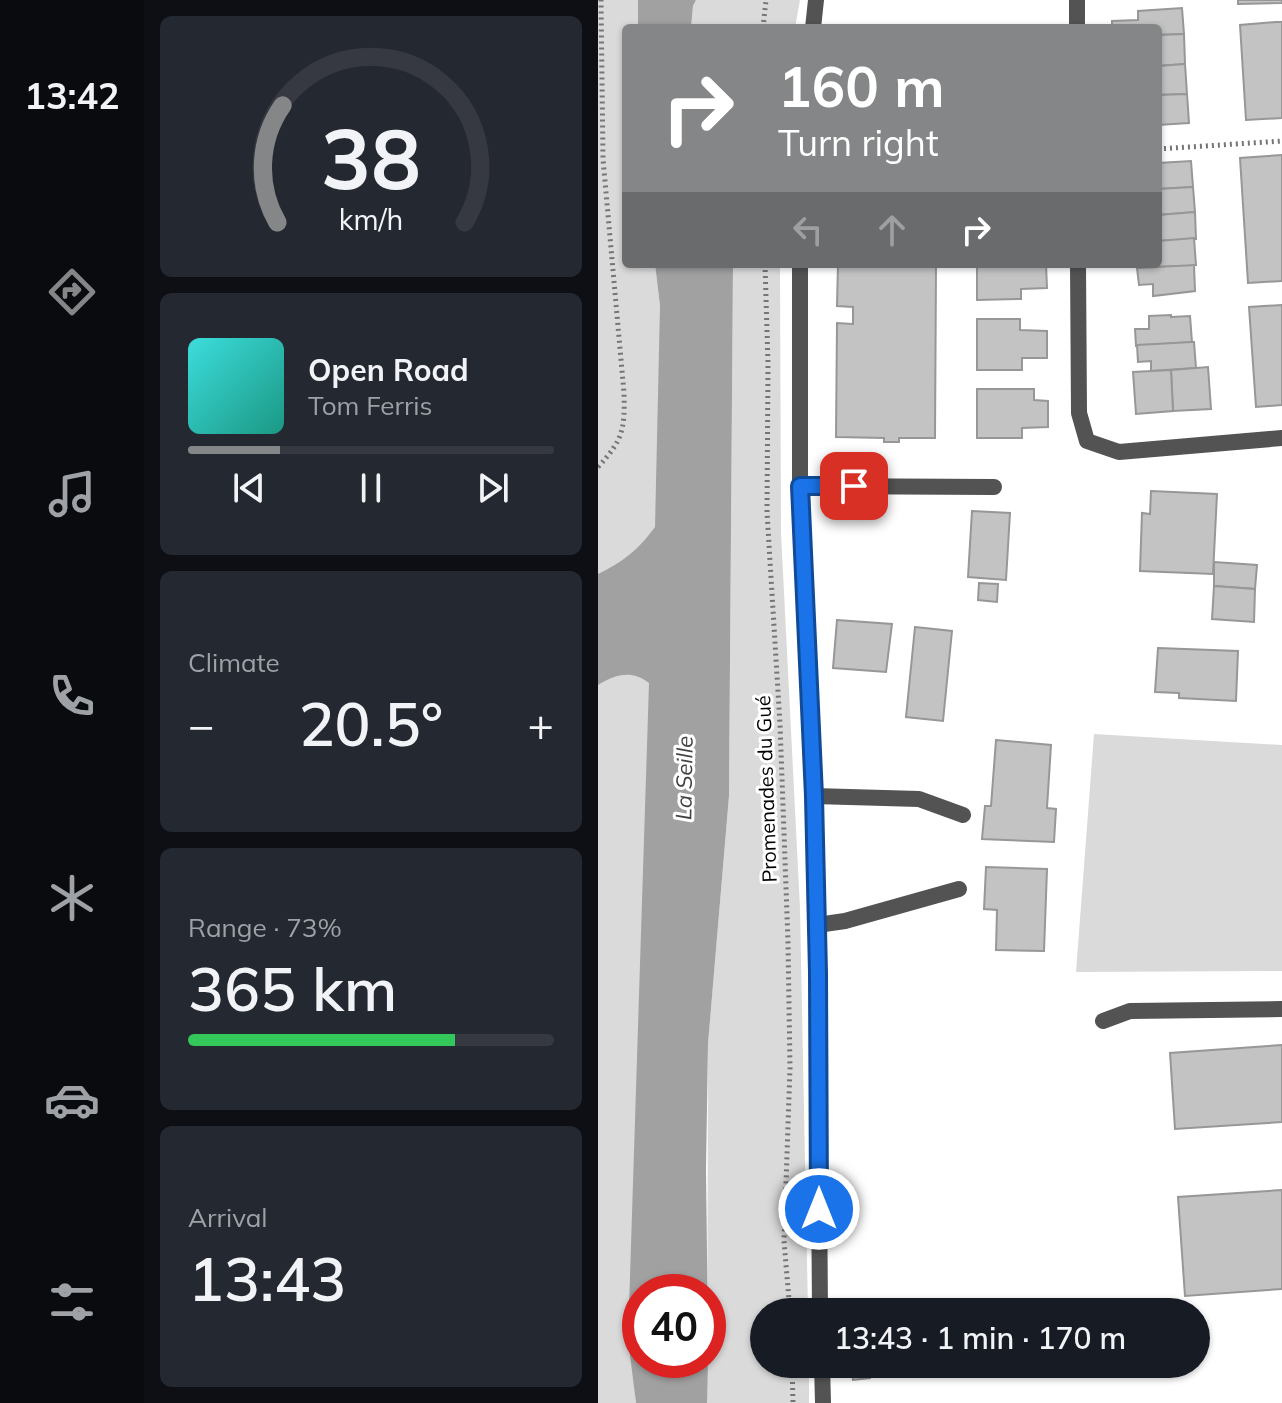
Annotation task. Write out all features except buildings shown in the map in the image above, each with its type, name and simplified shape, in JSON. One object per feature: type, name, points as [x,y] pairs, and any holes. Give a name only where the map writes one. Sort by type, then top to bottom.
[{"type":"street","points":[[813,24],[816,0]]},
{"type":"street","points":[[1077,0],[1077,24]]},
{"type":"street","points":[[800,268],[800,486],[817,925],[820,1298]]},
{"type":"street","points":[[1078,268],[1079,413],[1087,441],[1119,452],[1282,438]]},
{"type":"street","points":[[800,486],[994,487]]},
{"type":"street","points":[[814,796],[919,799],[963,815]]},
{"type":"street","points":[[817,925],[845,921],[959,889]]},
{"type":"street","points":[[1103,1021],[1130,1011],[1282,1009]]},
{"type":"street","points":[[822,1378],[823,1403]]},
{"type":"path","points":[[598,467],[614,450],[625,426],[603,159],[601,0]]},
{"type":"path","points":[[763,24],[766,0]]},
{"type":"path","points":[[1162,149],[1282,141]]},
{"type":"path","name":"Promenades du Gué","points":[[765,268],[767,512],[780,724],[788,942],[790,1068],[784,1241],[789,1298]]},
{"type":"path","points":[[792,1378],[793,1403]]},
{"type":"shaded area","points":[[598,0],[638,0],[638,24],[622,24],[622,268],[655,268],[660,306],[660,412],[632,1274],[622,1274],[622,1378],[634,1378],[636,1403],[598,1403]]},
{"type":"shaded area","points":[[696,0],[800,0],[796,24],[691,24]]},
{"type":"shaded area","points":[[733,268],[780,268],[781,533],[800,908],[808,1298],[750,1298],[750,1378],[809,1378],[809,1403],[707,1403],[707,1378],[726,1378],[726,1274],[707,1274],[708,1044],[729,796]]},
{"type":"shaded area","points":[[1094,734],[1282,745],[1282,971],[1076,972]]},
{"type":"water","points":[[638,0],[696,0],[691,24],[638,24]]},
{"type":"water","name":"La Seille","points":[[655,268],[733,268],[729,796],[708,1044],[707,1274],[630,1274],[649,683],[636,676],[624,675],[598,685],[598,574],[630,554],[655,527],[660,306]]},
{"type":"water","points":[[633,1378],[708,1378],[707,1403],[636,1403]]},
{"type":"route","points":[[819,1209],[814,796],[800,486],[854,486]]}]
